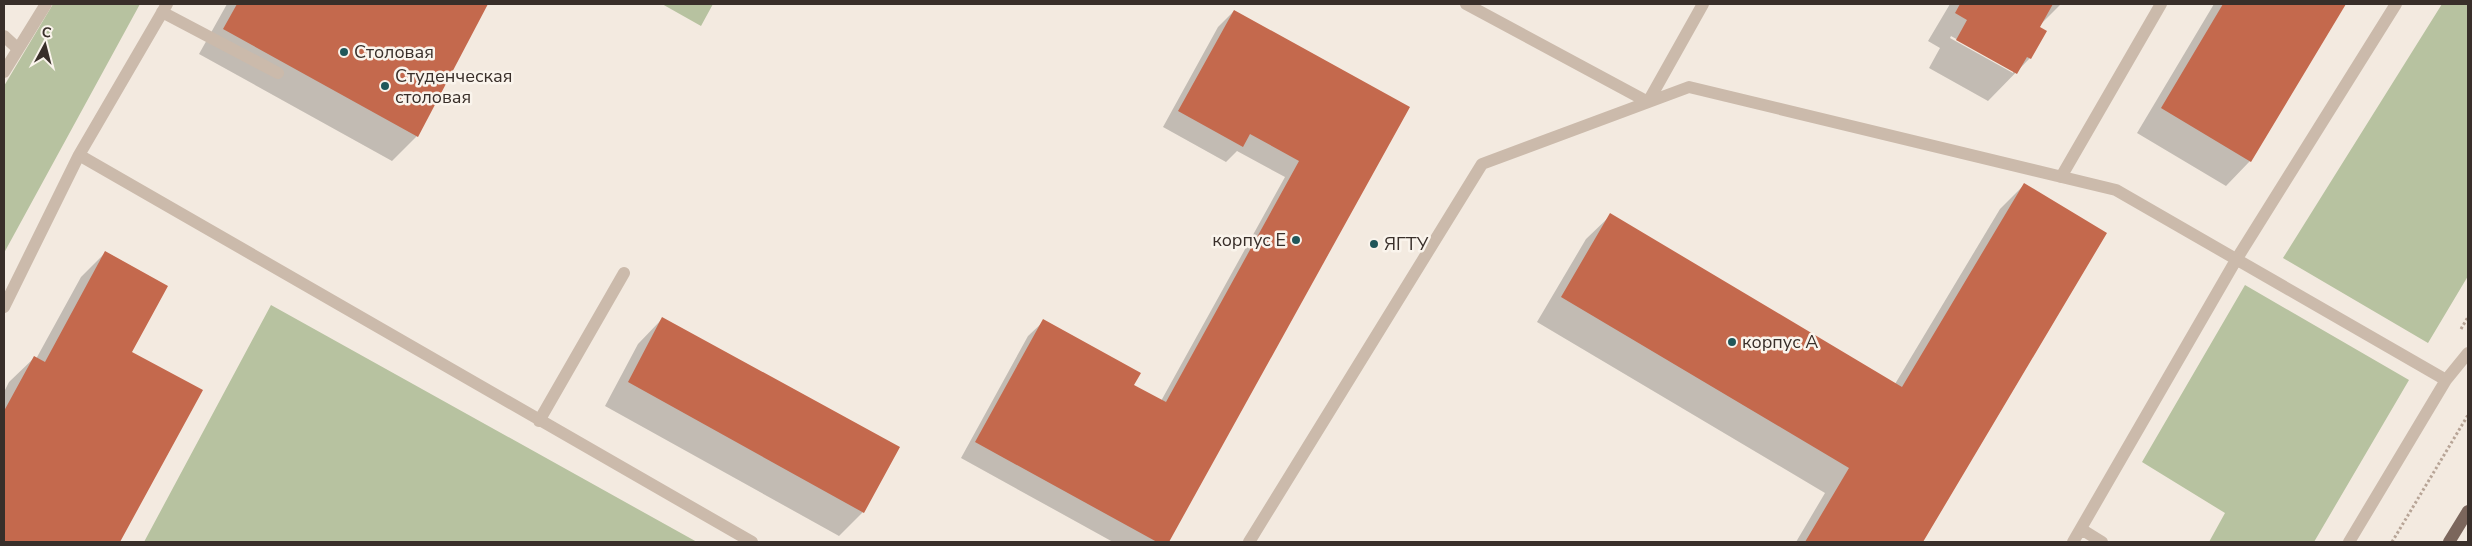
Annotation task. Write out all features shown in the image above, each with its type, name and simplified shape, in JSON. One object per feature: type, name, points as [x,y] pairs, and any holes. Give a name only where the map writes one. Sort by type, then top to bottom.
[{"type":"main road","points":[[2449,542],[2468,510]]},
{"type":"lane","points":[[4,72],[17,48],[46,4]]},
{"type":"lane","points":[[1466,4],[1648,102]]},
{"type":"lane","points":[[1648,102],[1702,4]]},
{"type":"lane","points":[[2061,177],[2161,4]]},
{"type":"lane","points":[[2073,542],[2236,260],[2396,4]]},
{"type":"lane","points":[[4,307],[79,156],[164,8],[278,74]]},
{"type":"lane","points":[[4,36],[17,48]]},
{"type":"lane","points":[[1249,542],[1482,164],[1689,87],[2116,190],[2446,380]]},
{"type":"lane","points":[[79,156],[752,542]]},
{"type":"lane","points":[[539,421],[624,274]]},
{"type":"lane","points":[[2349,542],[2446,380],[2468,353]]},
{"type":"lane","points":[[2081,529],[2102,542]]},
{"type":"path","points":[[2392,542],[2468,415]]},
{"type":"green space","points":[[53,4],[140,4],[4,253],[4,86]]},
{"type":"green space","points":[[662,4],[713,4],[701,26]]},
{"type":"green space","points":[[2442,4],[2468,4],[2468,276],[2428,343],[2283,258]]},
{"type":"green space","points":[[2245,285],[2409,380],[2314,542],[2209,542],[2225,513],[2142,462]]},
{"type":"green space","points":[[271,305],[697,542],[144,542]]},
{"type":"building","name":"Студенческая столовая","points":[[237,4],[488,4],[418,137],[223,29]]},
{"type":"building","points":[[1960,4],[2053,4],[2040,27],[2047,31],[2031,59],[2027,57],[2017,74],[1956,40],[1967,20],[1955,13]]},
{"type":"building","points":[[2223,4],[2346,4],[2251,162],[2161,108]]},
{"type":"building","name":"корпус Е","points":[[1234,10],[1410,107],[1169,542],[1157,542],[975,442],[1043,319],[1141,373],[1134,385],[1166,402],[1299,161],[1250,134],[1243,147],[1178,111]]},
{"type":"building","name":"корпус А","points":[[2024,183],[2107,233],[1923,542],[1805,542],[1849,468],[1561,297],[1610,213],[1902,387]]},
{"type":"building","points":[[105,251],[168,286],[132,352],[203,390],[120,542],[4,542],[4,411],[34,356],[45,362]]},
{"type":"building","points":[[662,317],[900,447],[864,513],[628,382]]},
{"type":"place","name":"Столовая","points":[[344,52]]},
{"type":"place","name":"Студенческая столовая","points":[[385,86]]},
{"type":"place","name":"корпус Е","points":[[1296,240]]},
{"type":"place","name":"ЯГТУ","points":[[1374,244]]},
{"type":"place","name":"корпус А","points":[[1732,342]]}]
